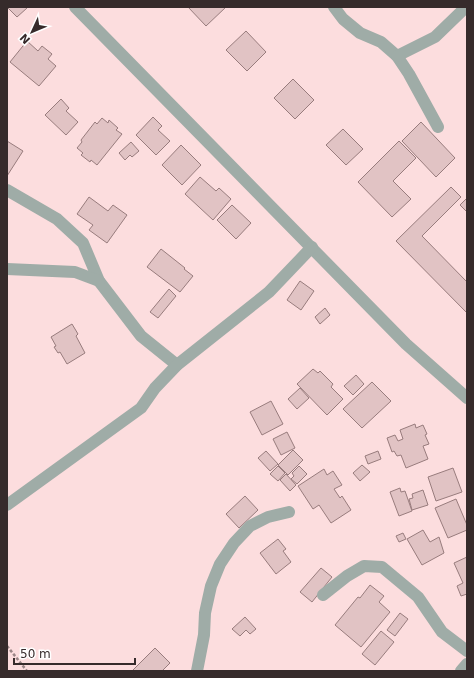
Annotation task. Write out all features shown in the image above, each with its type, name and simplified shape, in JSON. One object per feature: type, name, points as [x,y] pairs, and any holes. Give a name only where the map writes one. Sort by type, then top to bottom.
[{"type":"street","points":[[75,7],[406,344],[467,398]]},
{"type":"street","points":[[334,7],[343,19],[360,33],[381,42],[397,56],[409,74],[438,127]]},
{"type":"street","points":[[397,56],[435,36],[466,7]]},
{"type":"street","points":[[7,190],[57,219],[83,243],[99,281],[141,336],[177,365]]},
{"type":"street","points":[[7,505],[141,408],[155,388],[177,365],[268,292],[312,247]]},
{"type":"street","points":[[7,269],[74,272],[99,281]]},
{"type":"street","points":[[197,671],[204,635],[205,613],[211,586],[220,564],[234,543],[250,526],[268,517],[289,512]]},
{"type":"street","points":[[323,595],[347,576],[364,566],[382,567],[418,597],[442,632],[467,651]]},
{"type":"street","points":[[461,671],[467,664]]},
{"type":"path","points":[[7,646],[26,671]]},
{"type":"building","points":[[7,7],[26,7],[27,8],[17,17]]},
{"type":"building","points":[[188,7],[226,7],[206,26]]},
{"type":"building","points":[[246,31],[266,52],[247,71],[226,50]]},
{"type":"building","points":[[27,41],[38,51],[42,46],[52,54],[48,59],[56,66],[39,86],[10,62]]},
{"type":"building","points":[[293,79],[314,100],[295,119],[274,98]]},
{"type":"building","points":[[61,99],[69,108],[66,111],[78,122],[66,135],[45,115]]},
{"type":"building","points":[[153,117],[162,126],[158,130],[170,141],[156,155],[136,135]]},
{"type":"building","points":[[102,118],[108,123],[109,120],[118,128],[116,130],[122,134],[97,165],[81,155],[83,153],[77,148],[82,142],[81,140],[95,122],[97,124]]},
{"type":"building","points":[[421,122],[455,158],[436,177],[402,141]]},
{"type":"building","points":[[343,129],[363,149],[346,165],[326,145]]},
{"type":"building","points":[[7,141],[23,151],[7,176]]},
{"type":"building","points":[[399,141],[416,158],[393,181],[411,199],[392,217],[358,182]]},
{"type":"building","points":[[131,142],[139,151],[132,157],[130,155],[125,160],[119,153]]},
{"type":"building","points":[[181,145],[201,165],[182,185],[162,165]]},
{"type":"building","points":[[200,177],[216,191],[219,188],[231,199],[213,220],[185,194]]},
{"type":"building","points":[[451,187],[461,197],[422,236],[467,282],[467,313],[396,241]]},
{"type":"building","points":[[89,197],[108,211],[113,205],[127,215],[107,243],[89,230],[93,225],[77,214]]},
{"type":"building","points":[[467,198],[467,212],[460,205]]},
{"type":"building","points":[[232,205],[251,223],[236,239],[217,220]]},
{"type":"building","points":[[161,249],[193,276],[180,292],[147,267]]},
{"type":"building","points":[[300,281],[314,291],[301,310],[287,300]]},
{"type":"building","points":[[169,289],[176,296],[158,318],[150,312]]},
{"type":"building","points":[[325,308],[330,315],[320,324],[315,317]]},
{"type":"building","points":[[72,324],[78,334],[76,336],[85,353],[67,364],[60,352],[58,353],[54,347],[56,346],[51,337]]},
{"type":"building","points":[[313,369],[318,373],[320,371],[333,384],[331,387],[343,399],[327,415],[297,384]]},
{"type":"building","points":[[356,375],[364,384],[353,395],[344,386]]},
{"type":"building","points":[[372,382],[391,401],[362,428],[343,409]]},
{"type":"building","points":[[300,388],[309,398],[297,409],[288,399]]},
{"type":"building","points":[[271,401],[283,424],[262,435],[250,412]]},
{"type":"building","points":[[415,424],[416,428],[423,425],[427,434],[425,435],[429,444],[423,446],[428,459],[406,468],[401,455],[397,456],[394,451],[392,452],[387,438],[395,435],[398,441],[403,439],[400,430]]},
{"type":"building","points":[[287,432],[295,448],[281,455],[273,439]]},
{"type":"building","points":[[293,450],[303,460],[288,475],[278,465]]},
{"type":"building","points":[[266,451],[278,464],[270,471],[258,458]]},
{"type":"building","points":[[378,451],[381,459],[368,464],[365,456]]},
{"type":"building","points":[[362,465],[370,472],[360,481],[353,473]]},
{"type":"building","points":[[278,466],[285,473],[278,481],[270,474]]},
{"type":"building","points":[[299,466],[307,474],[297,484],[291,479],[294,476],[292,473]]},
{"type":"building","points":[[453,468],[462,492],[436,501],[428,477]]},
{"type":"building","points":[[324,469],[327,475],[333,471],[342,485],[334,489],[340,498],[342,496],[351,510],[331,523],[319,505],[313,509],[298,486]]},
{"type":"building","points":[[286,474],[296,485],[290,491],[280,480]]},
{"type":"building","points":[[400,488],[401,492],[405,491],[412,511],[399,516],[390,492]]},
{"type":"building","points":[[423,490],[428,505],[412,510],[409,499],[413,498],[412,494]]},
{"type":"building","points":[[245,496],[258,510],[239,528],[226,514]]},
{"type":"building","points":[[456,499],[467,525],[467,530],[448,538],[435,508]]},
{"type":"building","points":[[423,530],[430,542],[439,537],[444,553],[422,565],[407,539]]},
{"type":"building","points":[[403,533],[406,539],[399,542],[396,536]]},
{"type":"building","points":[[278,539],[286,549],[283,551],[291,562],[276,574],[260,553]]},
{"type":"building","points":[[467,557],[467,594],[461,596],[457,586],[463,583],[454,563]]},
{"type":"building","points":[[321,568],[332,577],[312,602],[300,592]]},
{"type":"building","points":[[370,585],[384,596],[379,602],[390,612],[361,647],[335,625]]},
{"type":"building","points":[[400,613],[408,619],[395,636],[387,630]]},
{"type":"building","points":[[245,617],[256,629],[250,634],[246,630],[240,636],[232,629]]},
{"type":"building","points":[[381,631],[394,642],[375,665],[362,654]]},
{"type":"building","points":[[155,648],[170,663],[162,671],[132,671]]}]
